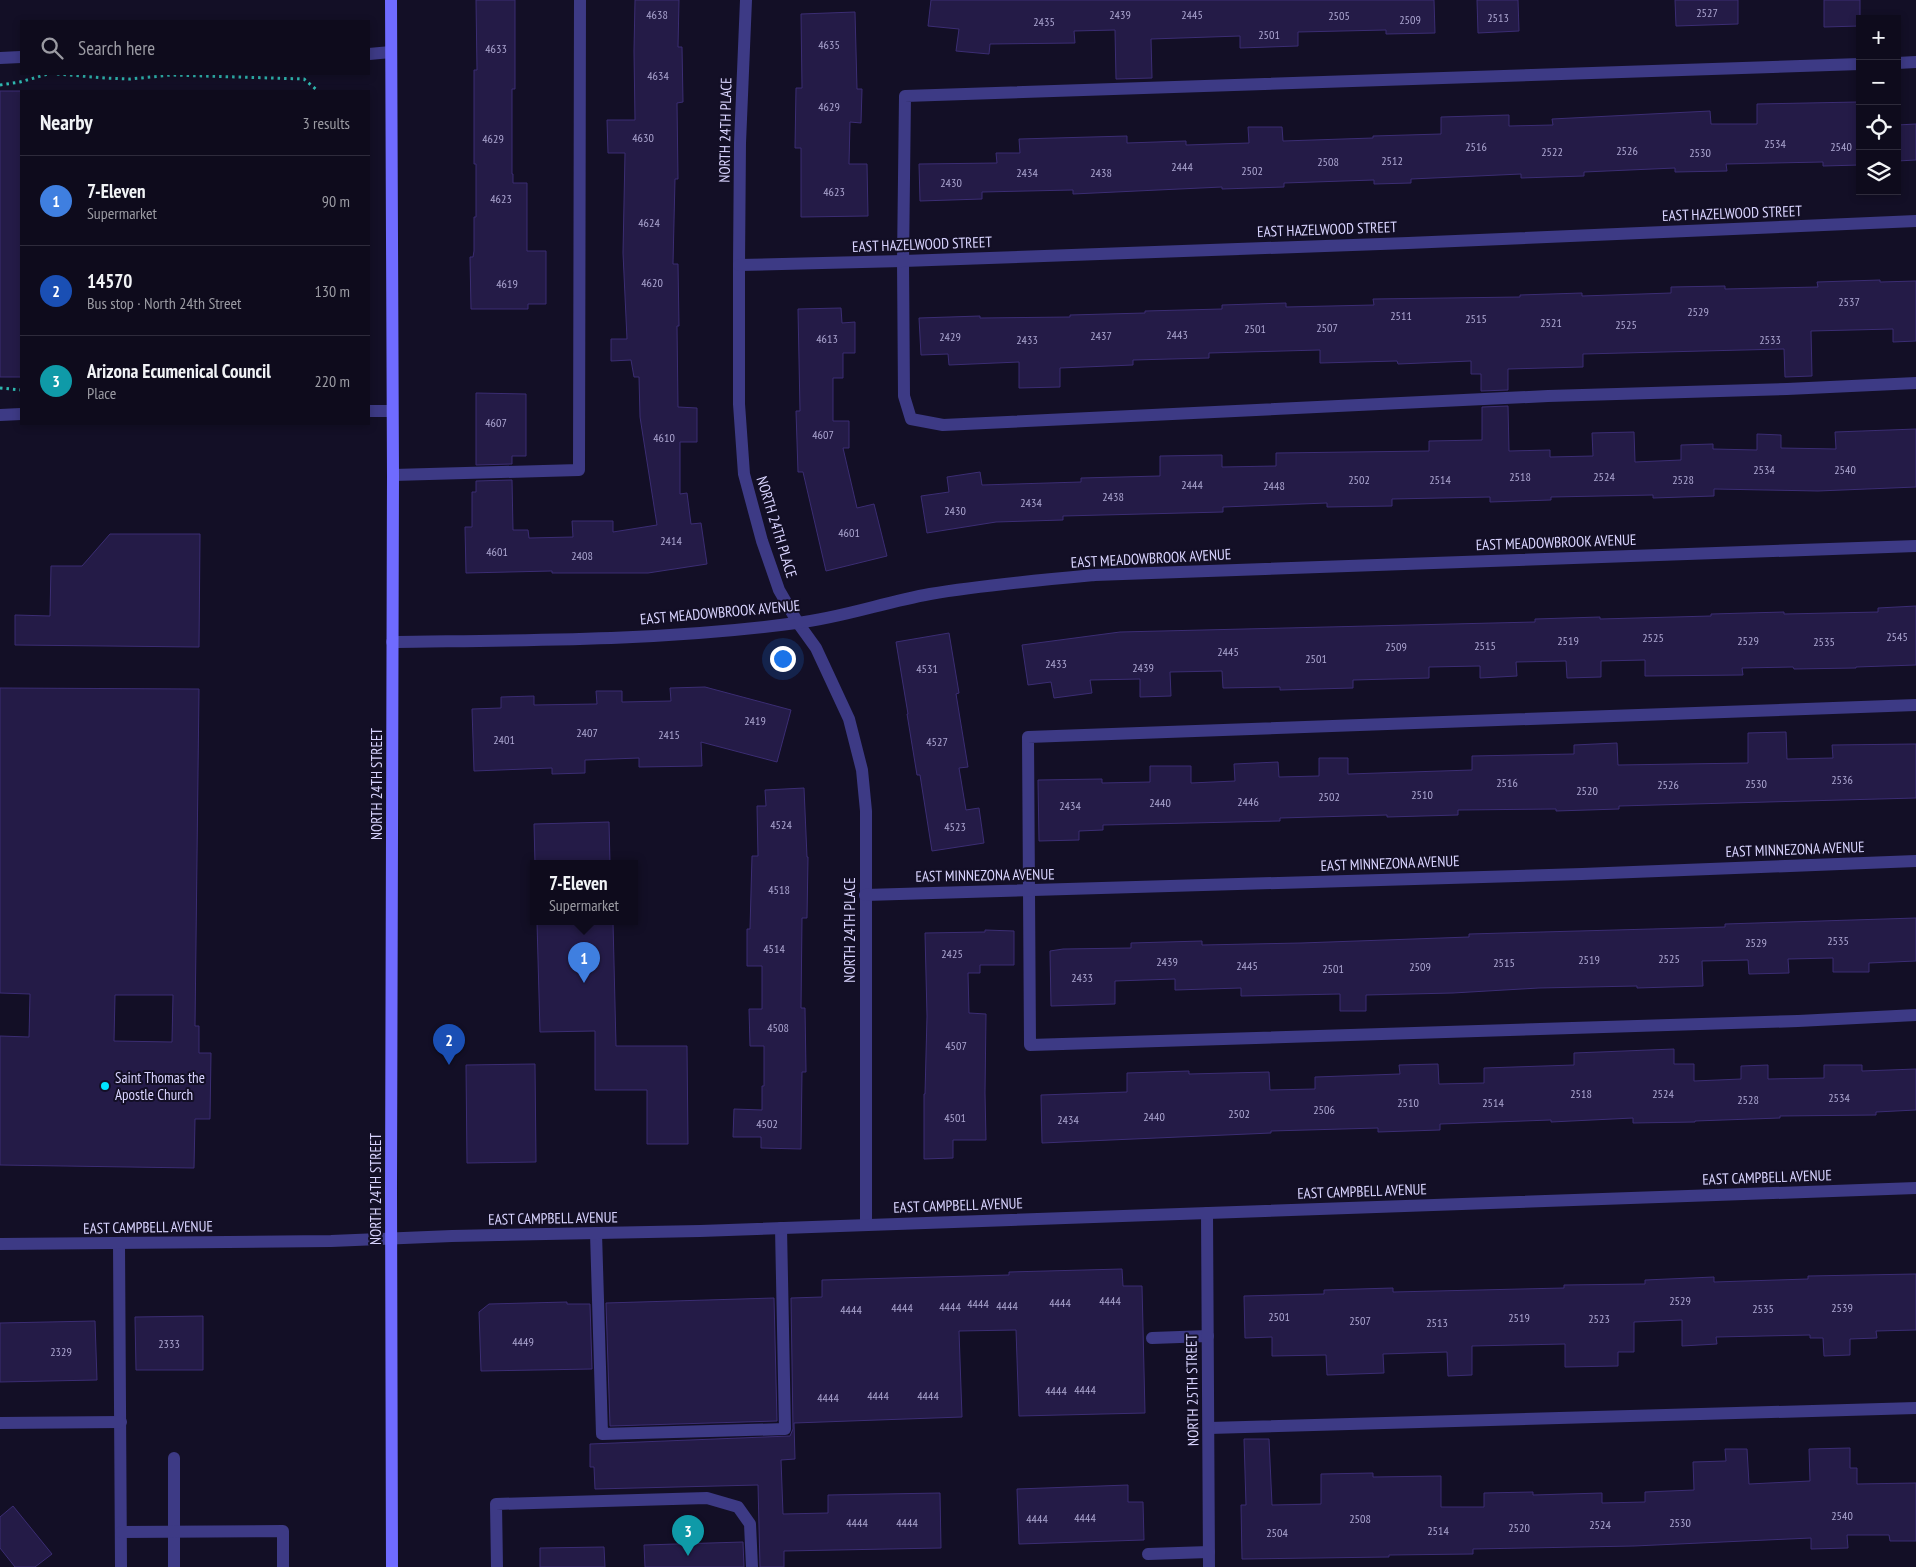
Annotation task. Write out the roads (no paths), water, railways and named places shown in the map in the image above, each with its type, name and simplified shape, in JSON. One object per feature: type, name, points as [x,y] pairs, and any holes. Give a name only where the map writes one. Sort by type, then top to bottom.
[{"type":"main road","name":"NORTH 24TH STREET","points":[[391,0],[393,475],[392,1567]]},
{"type":"street","points":[[393,475],[579,470],[580,0]]},
{"type":"street","name":"NORTH 24TH PLACE","points":[[746,0],[740,143],[739,265],[739,404],[744,474],[757,526],[779,590],[798,623],[816,648],[849,719],[862,770],[866,811],[866,1225]]},
{"type":"street","points":[[370,54],[391,52]]},
{"type":"street","points":[[0,58],[20,57]]},
{"type":"street","points":[[1901,63],[1916,62]]},
{"type":"street","points":[[1856,64],[905,96],[904,396],[911,419],[943,425],[1538,396],[1916,383]]},
{"type":"street","name":"EAST HAZELWOOD STREET","points":[[739,265],[1428,242],[1916,221]]},
{"type":"street","points":[[370,412],[392,411]]},
{"type":"street","points":[[0,415],[20,414]]},
{"type":"street","name":"EAST MEADOWBROOK AVENUE","points":[[392,642],[678,635],[798,623],[929,594],[1008,583],[1095,575],[1916,546]]},
{"type":"street","points":[[1916,705],[1028,736],[1030,1045],[1788,1022],[1916,1015]]},
{"type":"street","name":"EAST MINNEZONA AVENUE","points":[[865,894],[1028,891],[1572,874],[1916,860]]},
{"type":"street","name":"EAST CAMPBELL AVENUE","points":[[0,1244],[331,1241],[781,1228],[1916,1188]]},
{"type":"street","name":"NORTH 25TH STREET","points":[[1207,1213],[1209,1567]]},
{"type":"street","points":[[596,1233],[602,1434],[785,1429],[781,1228]]},
{"type":"street","points":[[119,1244],[121,1567]]},
{"type":"street","points":[[1152,1338],[1208,1336]]},
{"type":"street","points":[[1209,1428],[1916,1408]]},
{"type":"street","points":[[0,1423],[120,1422]]},
{"type":"street","points":[[174,1458],[174,1567]]},
{"type":"street","points":[[497,1567],[496,1504],[708,1498],[738,1507],[750,1524],[752,1567]]},
{"type":"street","points":[[121,1532],[283,1531],[283,1567]]},
{"type":"street","points":[[1148,1554],[1209,1552]]},
{"type":"place","name":"7-Eleven","points":[[584,983]]},
{"type":"place","name":"14570","points":[[449,1065]]},
{"type":"place","name":"Saint Thomas the Apostle Church","points":[[105,1086]]},
{"type":"place","name":"Arizona Ecumenical Council","points":[[688,1556]]}]
